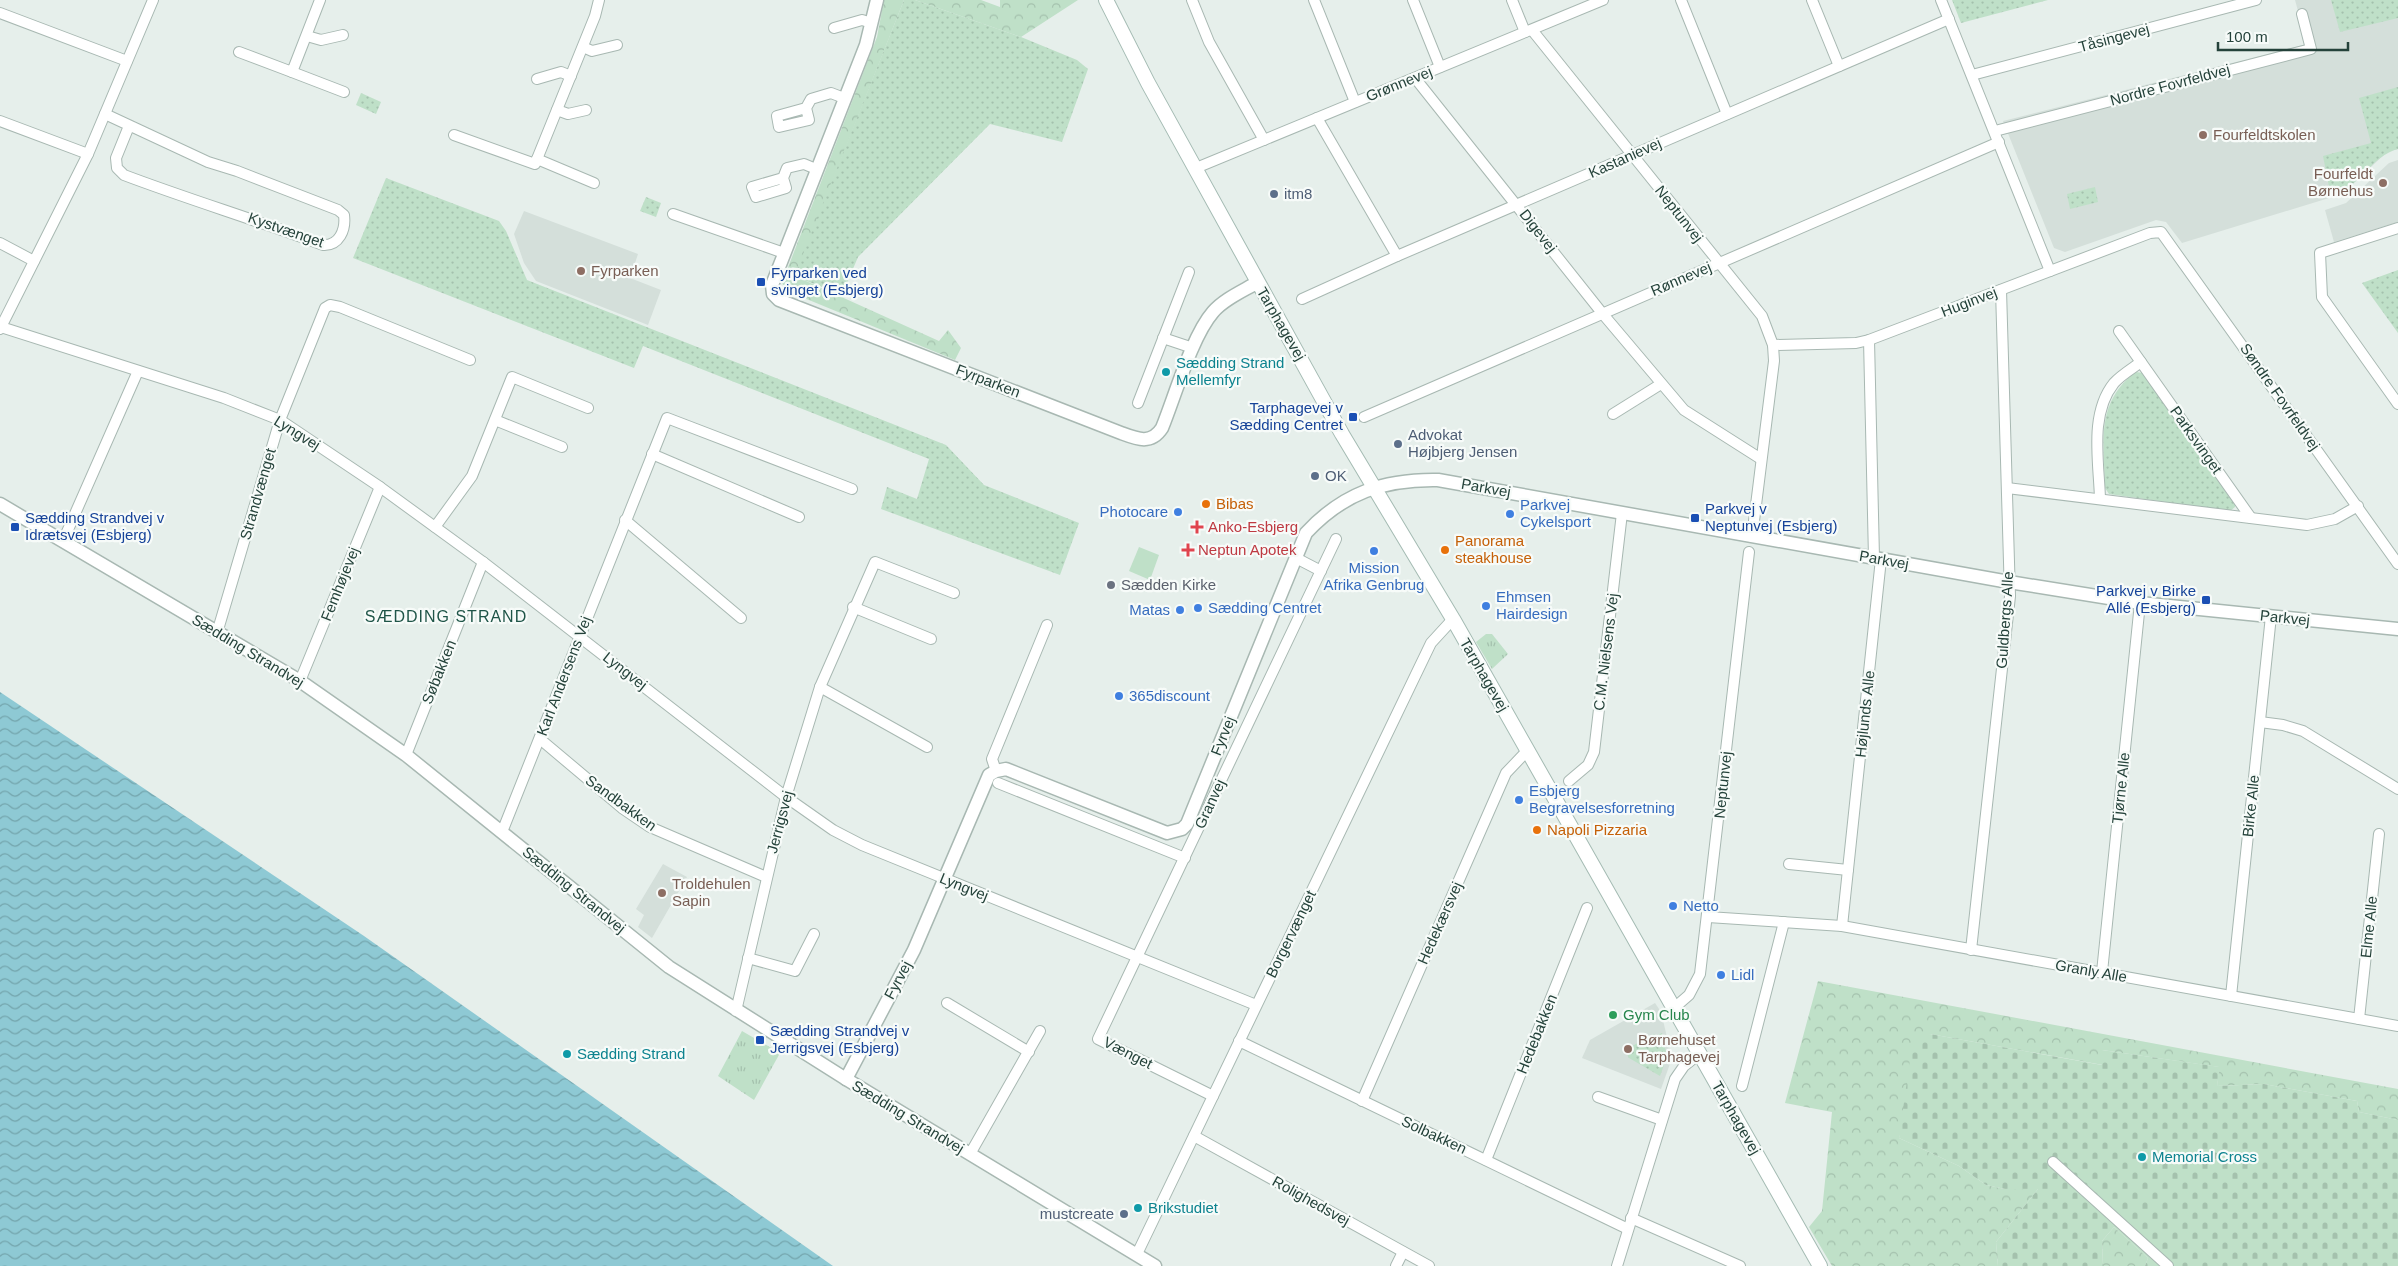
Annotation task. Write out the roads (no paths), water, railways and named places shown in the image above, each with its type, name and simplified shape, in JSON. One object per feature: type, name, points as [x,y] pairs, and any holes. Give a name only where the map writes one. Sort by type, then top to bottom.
[{"type":"main road","name":"Tarphagevej","points":[[1095,0],[1148,84],[1374,488],[1453,619],[1820,1266]]},
{"type":"main road","name":"Tarphagevej","points":[[1106,0],[1148,84]]},
{"type":"street","points":[[1,328],[88,154],[153,0]]},
{"type":"street","points":[[292,72],[320,0]]},
{"type":"street","points":[[454,135],[535,164],[571,76],[599,0]]},
{"type":"street","name":"Fyrparken","points":[[877,0],[866,45],[772,285],[773,294],[779,300],[1140,440],[1154,437],[1162,428],[1193,348],[1202,328],[1213,311],[1227,300],[1258,282]]},
{"type":"street","points":[[1192,0],[1209,42],[1264,140]]},
{"type":"street","points":[[1314,0],[1355,102]]},
{"type":"street","points":[[1413,0],[1440,67]]},
{"type":"street","name":"Neptunvej","points":[[1512,0],[1528,31],[1633,155],[1762,316],[1773,345],[1774,361],[1752,537]]},
{"type":"street","name":"Grønnevej","points":[[1196,168],[1603,0]]},
{"type":"street","points":[[1681,0],[1727,114]]},
{"type":"street","points":[[1812,0],[1839,66]]},
{"type":"street","points":[[1941,0],[2050,271]]},
{"type":"street","name":"Tåsingevej","points":[[1972,75],[2256,0]]},
{"type":"street","points":[[0,12],[127,61]]},
{"type":"street","name":"Nordre Fovrfeldvej","points":[[1995,131],[2311,49],[2302,14]]},
{"type":"street","name":"Kastanievej","points":[[1302,299],[1397,256],[1949,19]]},
{"type":"street","points":[[834,28],[862,20],[872,23]]},
{"type":"street","points":[[307,36],[320,40],[343,35]]},
{"type":"street","points":[[582,47],[592,51],[617,45]]},
{"type":"street","points":[[239,52],[344,92]]},
{"type":"street","points":[[537,79],[562,72],[571,76]]},
{"type":"street","name":"Digevej","points":[[1415,78],[1518,205],[1602,313],[1684,410],[1761,458]]},
{"type":"street","points":[[806,108],[811,99],[831,93],[844,98]]},
{"type":"street","points":[[557,110],[568,114],[586,110]]},
{"type":"street","name":"Kystvænget","points":[[105,114],[208,162],[237,171],[338,210],[344,215],[345,222],[337,242],[331,246],[323,245],[257,220],[199,203],[124,175],[117,168],[116,158],[129,126]]},
{"type":"street","points":[[1317,118],[1397,256]]},
{"type":"street","points":[[0,121],[88,154]]},
{"type":"street","name":"Rønnevej","points":[[1364,417],[1999,142]]},
{"type":"street","points":[[537,160],[594,183]]},
{"type":"street","points":[[783,178],[787,168],[804,164],[816,169]]},
{"type":"street","points":[[673,214],[784,253]]},
{"type":"street","points":[[2398,228],[2320,253],[2322,297],[2398,404]]},
{"type":"street","name":"Huginvej","points":[[1773,345],[1856,343],[1868,340],[2150,233],[2161,232]]},
{"type":"street","name":"Søndre Fovrfeldvej","points":[[2161,232],[2398,564]]},
{"type":"street","points":[[0,243],[34,261]]},
{"type":"street","points":[[1138,403],[1189,272]]},
{"type":"street","name":"Guldbergs Alle","points":[[1972,950],[2009,582],[2001,290]]},
{"type":"street","name":"Strandvænget","points":[[218,633],[280,420],[323,312],[330,306],[340,306],[470,360]]},
{"type":"street","name":"Lyngvej","points":[[1,328],[224,398],[280,420],[380,488],[483,562],[786,797],[833,830],[862,845],[944,879],[1256,1005]]},
{"type":"street","name":"Parksvinget","points":[[2119,331],[2251,518]]},
{"type":"street","points":[[1163,338],[1193,348]]},
{"type":"street","name":"Højlunds Alle","points":[[1842,926],[1878,558],[1868,340]]},
{"type":"street","points":[[2100,499],[2098,416],[2105,397],[2115,382],[2141,362]]},
{"type":"street","points":[[63,541],[138,371]]},
{"type":"street","points":[[435,527],[472,476],[512,377],[588,408]]},
{"type":"street","points":[[1612,414],[1661,384]]},
{"type":"street","name":"Karl Andersens Vej","points":[[502,832],[667,418],[852,490]]},
{"type":"street","points":[[496,420],[562,447]]},
{"type":"street","points":[[652,454],[798,517]]},
{"type":"street","name":"Parkvej","points":[[1374,488],[1409,480],[1438,480],[1752,537],[2140,604],[2398,629]]},
{"type":"street","name":"Femhøjevej","points":[[300,681],[380,488]]},
{"type":"street","name":"Fyrvej","points":[[846,1079],[914,950],[986,780],[997,777],[1006,769],[1167,833],[1182,829],[1187,824],[1306,533],[1327,513],[1355,496],[1374,488]]},
{"type":"street","points":[[2007,488],[2307,525],[2335,519],[2358,506]]},
{"type":"street","name":"Sædding Strandvej","points":[[0,504],[300,681],[406,755],[669,967],[846,1079],[1155,1266]]},
{"type":"street","name":"C.M. Nielsens Vej","points":[[1569,781],[1588,765],[1594,752],[1622,513]]},
{"type":"street","points":[[625,520],[741,618]]},
{"type":"street","name":"Granvej","points":[[1137,956],[1336,539]]},
{"type":"street","name":"Neptunvej","points":[[1674,1008],[1689,994],[1700,974],[1750,552]]},
{"type":"street","points":[[1296,558],[1321,571]]},
{"type":"street","name":"Søbakken","points":[[406,755],[483,562]]},
{"type":"street","name":"Jerrigsvej","points":[[736,1011],[786,797],[820,687],[874,562],[954,593]]},
{"type":"street","name":"Tjørne Alle","points":[[2102,972],[2140,604]]},
{"type":"street","points":[[853,607],[931,639]]},
{"type":"street","name":"Birke Alle","points":[[2231,996],[2271,616]]},
{"type":"street","name":"Borgervænget","points":[[1137,1254],[1431,643],[1453,619]]},
{"type":"street","points":[[1046,625],[992,759],[997,777],[1028,794],[1185,858]]},
{"type":"street","points":[[820,687],[927,747]]},
{"type":"street","points":[[2260,722],[2283,724],[2303,731],[2398,789]]},
{"type":"street","name":"Sandbakken","points":[[540,739],[622,808],[650,827],[766,877]]},
{"type":"street","name":"Hedekærsvej","points":[[1362,1101],[1506,773],[1528,751]]},
{"type":"street","points":[[1028,794],[1034,780]]},
{"type":"street","name":"Elme Alle","points":[[2360,1019],[2379,834]]},
{"type":"street","points":[[1789,864],[1848,870]]},
{"type":"street","name":"Hedebakken","points":[[1486,1160],[1587,908]]},
{"type":"street","name":"Granly Alle","points":[[1708,917],[1842,926],[2398,1026]]},
{"type":"street","points":[[1742,1086],[1784,922]]},
{"type":"street","points":[[748,958],[795,971],[814,934]]},
{"type":"street","name":"Vænget","points":[[1137,956],[1098,1039],[1213,1096]]},
{"type":"street","points":[[947,1003],[1028,1052]]},
{"type":"street","points":[[970,1154],[1040,1031]]},
{"type":"street","name":"Solbakken","points":[[1239,1041],[1628,1229]]},
{"type":"street","points":[[1616,1266],[1675,1079],[1684,1066],[1699,1054]]},
{"type":"street","points":[[1598,1097],[1662,1120]]},
{"type":"street","name":"Rolighedsvej","points":[[1194,1136],[1429,1266]]},
{"type":"street","points":[[2053,1162],[2168,1266]]},
{"type":"street","points":[[1631,1218],[1740,1266]]},
{"type":"street","points":[[1396,1266],[1404,1252]]},
{"type":"water","points":[[0,692],[364,936],[833,1266],[0,1266]]},
{"type":"place","name":"Fourfeldtskolen","points":[[2203,135]]},
{"type":"place","name":"Fourfeldt Børnehus","points":[[2383,183]]},
{"type":"place","name":"itm8","points":[[1274,194]]},
{"type":"place","name":"Fyrparken","points":[[581,271]]},
{"type":"place","name":"Fyrparken ved svinget (Esbjerg)","points":[[761,282]]},
{"type":"place","name":"Sædding Strand Mellemfyr","points":[[1166,372]]},
{"type":"place","name":"Tarphagevej v Sædding Centret","points":[[1353,417]]},
{"type":"place","name":"Advokat Højbjerg Jensen","points":[[1398,444]]},
{"type":"place","name":"OK","points":[[1315,476]]},
{"type":"place","name":"Bibas","points":[[1206,504]]},
{"type":"place","name":"Photocare","points":[[1178,512]]},
{"type":"place","name":"Parkvej Cykelsport","points":[[1510,514]]},
{"type":"place","name":"Parkvej v Neptunvej (Esbjerg)","points":[[1695,518]]},
{"type":"place","name":"Sædding Strandvej v Idrætsvej (Esbjerg)","points":[[15,527]]},
{"type":"place","name":"Anko-Esbjerg","points":[[1197,527]]},
{"type":"place","name":"Neptun Apotek","points":[[1188,550]]},
{"type":"place","name":"Panorama steakhouse","points":[[1445,550]]},
{"type":"place","name":"Mission Afrika Genbrug","points":[[1374,551]]},
{"type":"place","name":"Sædden Kirke","points":[[1111,585]]},
{"type":"place","name":"Parkvej v Birke Allé (Esbjerg)","points":[[2206,600]]},
{"type":"place","name":"Ehmsen Hairdesign","points":[[1486,606]]},
{"type":"place","name":"Sædding Centret","points":[[1198,608]]},
{"type":"place","name":"Matas","points":[[1180,610]]},
{"type":"place","name":"365discount","points":[[1119,696]]},
{"type":"place","name":"Esbjerg Begravelsesforretning","points":[[1519,800]]},
{"type":"place","name":"Napoli Pizzaria","points":[[1537,830]]},
{"type":"place","name":"Troldehulen Sapin","points":[[662,893]]},
{"type":"place","name":"Netto","points":[[1673,906]]},
{"type":"place","name":"Lidl","points":[[1721,975]]},
{"type":"place","name":"Gym Club","points":[[1613,1015]]},
{"type":"place","name":"Sædding Strandvej v Jerrigsvej (Esbjerg)","points":[[760,1040]]},
{"type":"place","name":"Børnehuset Tarphagevej","points":[[1628,1049]]},
{"type":"place","name":"Sædding Strand","points":[[567,1054]]},
{"type":"place","name":"Memorial Cross","points":[[2142,1157]]},
{"type":"place","name":"Brikstudiet","points":[[1138,1208]]},
{"type":"place","name":"mustcreate","points":[[1124,1214]]},
{"type":"district","name":"SÆDDING STRAND","points":[[446,616]]}]
